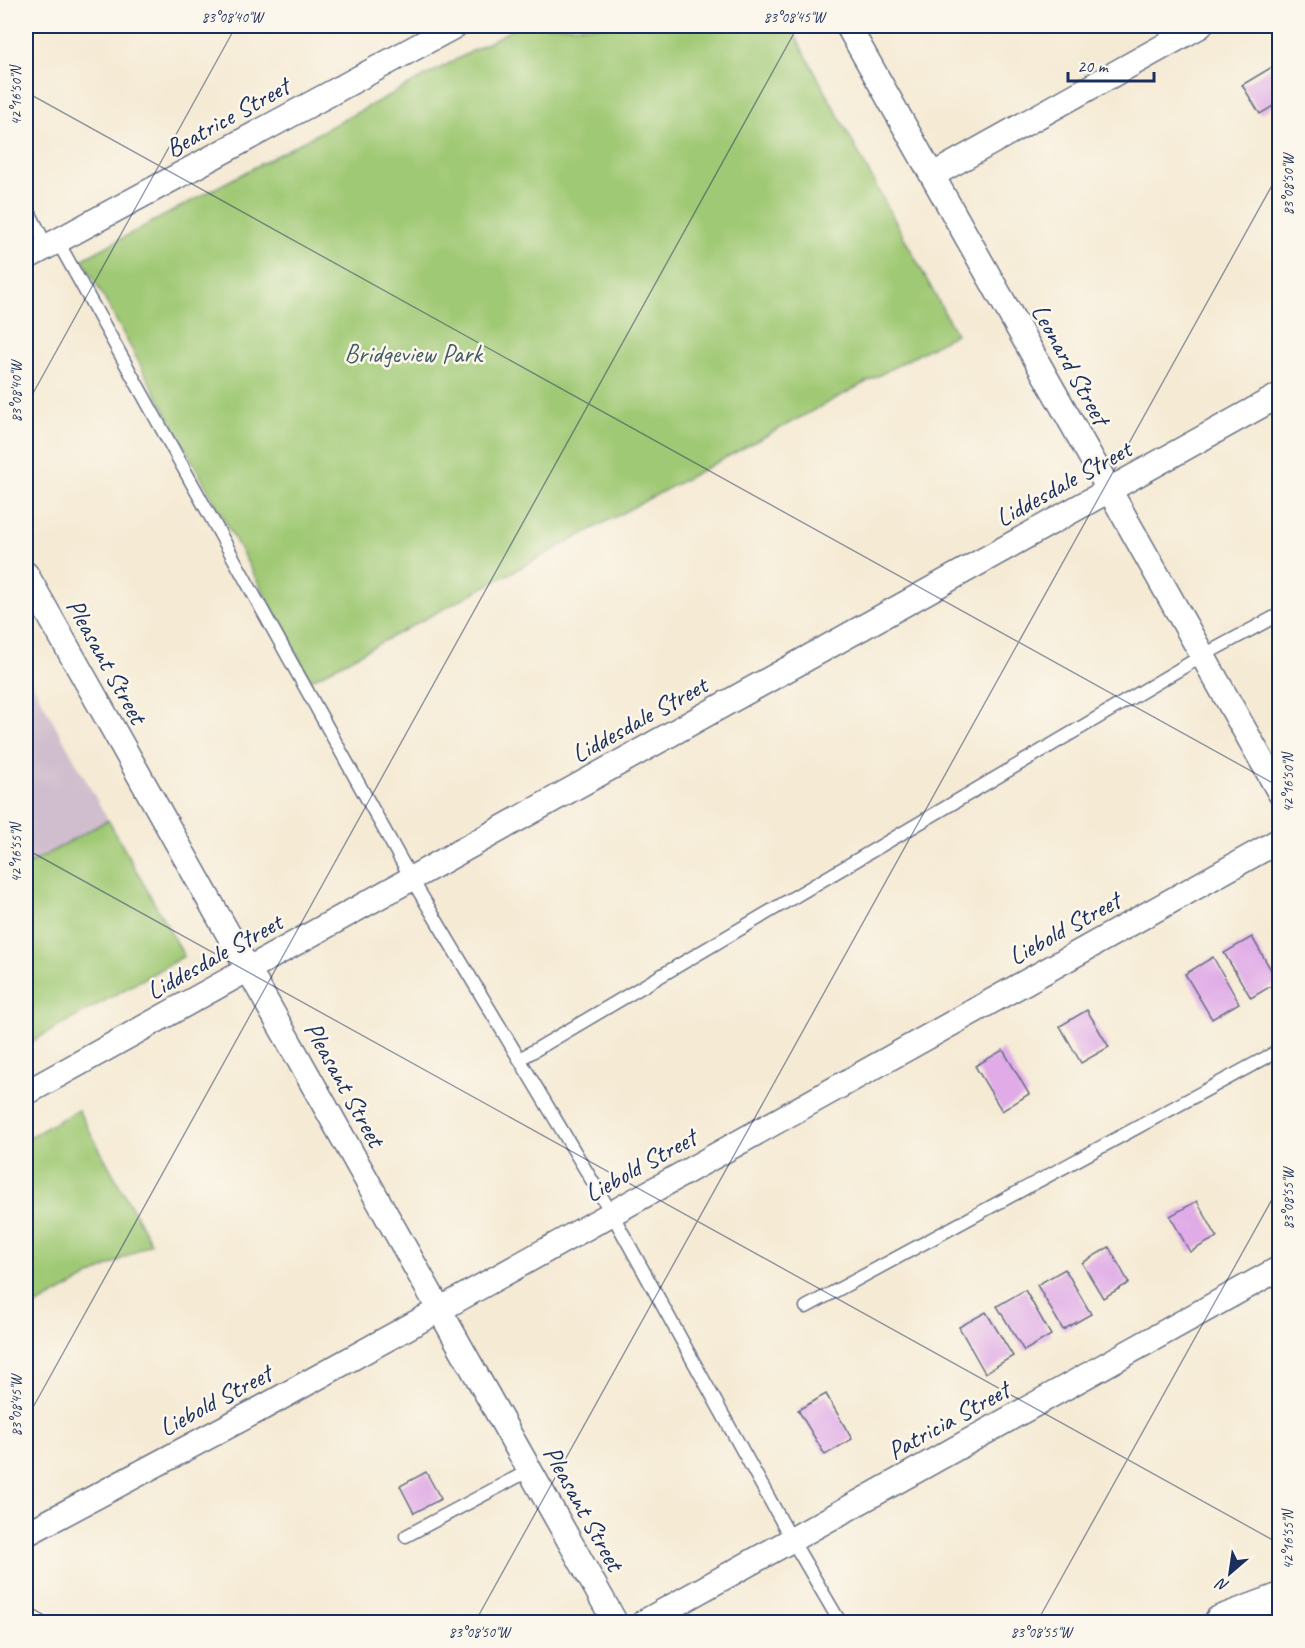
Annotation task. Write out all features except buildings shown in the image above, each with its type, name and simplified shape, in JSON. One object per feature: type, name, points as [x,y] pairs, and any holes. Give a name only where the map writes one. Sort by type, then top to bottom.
[{"type":"highway","points":[[1221,1623],[1280,1600]]},
{"type":"street","name":"Beatrice Street","points":[[26,258],[455,26]]},
{"type":"street","name":"Leonard Street","points":[[848,26],[1280,793]]},
{"type":"street","points":[[933,175],[1200,26]]},
{"type":"street","name":"Liddesdale Street","points":[[26,1093],[1280,394]]},
{"type":"street","name":"Pleasant Street","points":[[26,574],[615,1623]]},
{"type":"street","name":"Liebold Street","points":[[26,1534],[262,1408],[1280,840]]},
{"type":"street","name":"Patricia Street","points":[[644,1623],[1280,1268]]},
{"type":"lane","points":[[26,206],[53,244],[411,878],[612,1214],[840,1623]]},
{"type":"lane","points":[[520,1059],[1202,656],[1280,614]]},
{"type":"lane","points":[[806,1307],[1280,1050]]},
{"type":"lane","points":[[406,1536],[530,1470]]},
{"type":"shaded area","points":[[26,672],[108,820],[26,866]]},
{"type":"green space","name":"Bridgeview Park","points":[[519,26],[790,26],[956,334],[311,680],[83,259]]},
{"type":"green space","points":[[108,820],[184,956],[26,1045],[26,866]]},
{"type":"green space","points":[[78,1110],[151,1243],[26,1311],[26,1139]]}]
